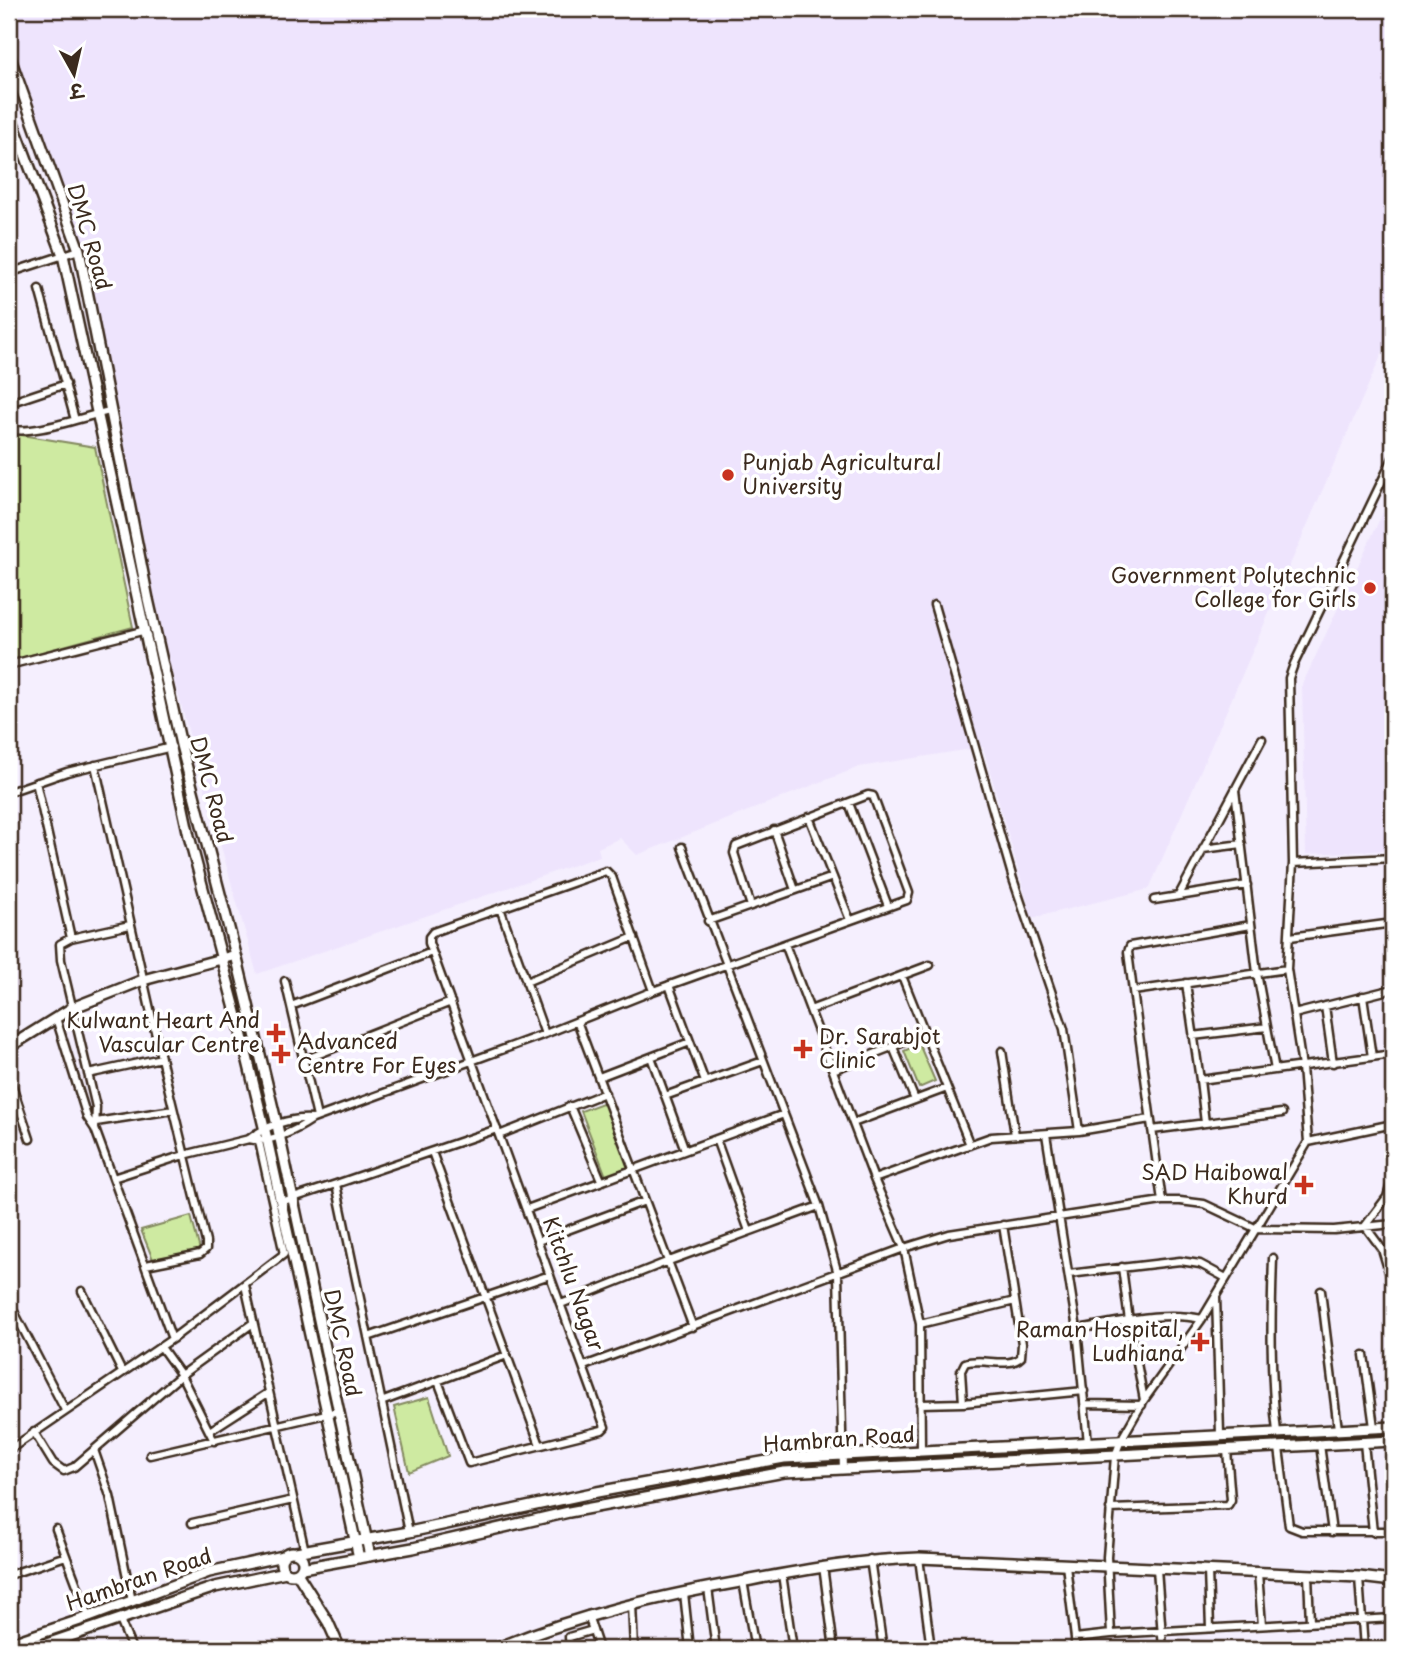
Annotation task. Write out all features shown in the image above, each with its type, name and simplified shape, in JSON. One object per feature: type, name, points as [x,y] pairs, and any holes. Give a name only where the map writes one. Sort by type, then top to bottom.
[{"type":"street","name":"DMC Road","points":[[9,55],[79,250],[110,411],[181,745],[280,1135],[370,1556]]},
{"type":"street","points":[[9,113],[63,255],[189,836],[222,958],[262,1135],[284,1254],[172,1339],[9,1450]]},
{"type":"street","points":[[9,273],[79,250]]},
{"type":"street","points":[[39,289],[75,420]]},
{"type":"street","points":[[9,403],[66,384]]},
{"type":"street","points":[[9,429],[15,431],[41,428],[110,411]]},
{"type":"street","points":[[1111,1634],[1107,1562],[1115,1456],[1121,1440],[1143,1403],[1202,1319],[1308,1142],[1302,1067],[1287,969],[1293,863],[1288,693],[1290,672],[1393,458]]},
{"type":"street","points":[[934,604],[1013,879],[1061,1020],[1079,1131]]},
{"type":"street","points":[[9,665],[155,628]]},
{"type":"street","points":[[1180,895],[1262,739]]},
{"type":"street","points":[[9,792],[95,765],[181,745]]},
{"type":"street","points":[[95,765],[160,1058],[206,1249],[200,1254],[146,1265]]},
{"type":"street","points":[[36,782],[72,938]]},
{"type":"street","points":[[1235,790],[1257,973],[1275,1070]]},
{"type":"street","points":[[113,1178],[184,1155],[262,1135],[280,1135],[315,1118],[545,1034],[669,985],[907,900],[909,893],[871,794],[739,844],[733,850],[751,906]]},
{"type":"street","points":[[849,803],[888,906]]},
{"type":"street","points":[[809,817],[850,920]]},
{"type":"street","points":[[774,830],[795,890]]},
{"type":"street","points":[[1203,849],[1242,844]]},
{"type":"street","points":[[681,847],[819,1206],[838,1274],[843,1469]]},
{"type":"street","points":[[1293,863],[1393,858]]},
{"type":"street","points":[[291,1006],[432,952],[428,940],[433,932],[601,872],[610,873],[653,991]]},
{"type":"street","points":[[708,921],[833,877]]},
{"type":"street","points":[[1154,900],[1247,885]]},
{"type":"street","points":[[500,908],[545,1034]]},
{"type":"street","points":[[1290,937],[1393,923]]},
{"type":"street","points":[[130,925],[72,938],[64,941],[60,947],[96,1107],[96,1125],[172,1339]]},
{"type":"street","points":[[1162,1201],[1128,952],[1130,946],[1251,925]]},
{"type":"street","points":[[526,982],[634,937]]},
{"type":"street","points":[[785,944],[874,1179],[904,1248],[920,1324],[921,1451]]},
{"type":"street","name":"Kitchlu Nagar","points":[[432,952],[605,1424],[604,1429],[469,1463],[438,1381]]},
{"type":"street","points":[[9,1047],[72,1008],[143,980],[236,955]]},
{"type":"street","points":[[810,1010],[930,965]]},
{"type":"street","points":[[1133,991],[1287,969]]},
{"type":"street","points":[[902,976],[970,1145]]},
{"type":"street","points":[[285,981],[315,1118]]},
{"type":"street","points":[[1186,982],[1205,1123]]},
{"type":"street","points":[[669,985],[705,1082]]},
{"type":"street","points":[[1294,1014],[1393,989]]},
{"type":"street","points":[[1363,996],[1372,1057]]},
{"type":"street","points":[[304,1060],[451,1002]]},
{"type":"street","points":[[1325,1006],[1333,1062]]},
{"type":"street","points":[[56,1017],[87,1117],[96,1125]]},
{"type":"street","points":[[577,1021],[693,1327]]},
{"type":"street","points":[[1194,1036],[1267,1027]]},
{"type":"street","points":[[833,1070],[925,1034]]},
{"type":"street","points":[[599,1077],[690,1042]]},
{"type":"street","points":[[893,1047],[915,1100]]},
{"type":"street","points":[[1002,1051],[1015,1135]]},
{"type":"street","points":[[1200,1080],[1393,1054]]},
{"type":"street","points":[[651,1057],[685,1150]]},
{"type":"street","points":[[88,1074],[160,1058]]},
{"type":"street","points":[[665,1096],[763,1061]]},
{"type":"street","points":[[9,1076],[30,1139]]},
{"type":"street","points":[[853,1123],[947,1088]]},
{"type":"street","points":[[281,1202],[498,1132],[605,1093]]},
{"type":"street","points":[[570,1107],[601,1180]]},
{"type":"street","points":[[96,1125],[173,1110]]},
{"type":"street","points":[[1152,1130],[1283,1113]]},
{"type":"street","points":[[527,1209],[784,1114]]},
{"type":"street","points":[[262,1135],[277,1125],[315,1118]]},
{"type":"street","points":[[874,1179],[991,1137],[1046,1135],[1150,1119]]},
{"type":"street","points":[[1308,1142],[1393,1124]]},
{"type":"street","points":[[262,1135],[281,1202],[359,1558]]},
{"type":"street","points":[[1046,1135],[1077,1329],[1088,1443]]},
{"type":"street","points":[[716,1139],[749,1231]]},
{"type":"street","points":[[432,1152],[540,1445]]},
{"type":"street","points":[[1365,1226],[1387,1197],[1393,1178]]},
{"type":"street","points":[[336,1184],[409,1532]]},
{"type":"street","points":[[538,1241],[645,1201]]},
{"type":"street","points":[[584,1366],[904,1248],[950,1234],[1162,1201],[1204,1204],[1257,1229],[1334,1230],[1393,1224]]},
{"type":"street","points":[[561,1304],[819,1206]]},
{"type":"street","points":[[963,1403],[963,1364],[979,1360],[1014,1362],[1021,1357],[1022,1344],[1003,1225]]},
{"type":"street","points":[[1365,1226],[1388,1262],[1393,1285]]},
{"type":"street","points":[[1273,1258],[1272,1394],[1277,1432]]},
{"type":"street","points":[[1069,1274],[1180,1261],[1200,1264],[1226,1278]]},
{"type":"street","points":[[1122,1267],[1143,1403]]},
{"type":"street","points":[[368,1337],[550,1275]]},
{"type":"street","points":[[244,1285],[293,1500],[303,1560],[299,1570]]},
{"type":"street","points":[[82,1291],[122,1372]]},
{"type":"street","points":[[1321,1291],[1338,1429]]},
{"type":"street","points":[[1216,1295],[1220,1434]]},
{"type":"street","points":[[9,1301],[65,1410]]},
{"type":"street","points":[[920,1324],[1015,1301]]},
{"type":"street","points":[[1077,1329],[1178,1315],[1202,1319]]},
{"type":"street","points":[[34,1432],[60,1470],[74,1467],[181,1375],[253,1323]]},
{"type":"street","points":[[161,1346],[181,1375],[211,1430],[214,1441]]},
{"type":"street","points":[[381,1402],[507,1355]]},
{"type":"street","points":[[1364,1355],[1374,1427]]},
{"type":"street","points":[[920,1404],[963,1403],[1084,1391]]},
{"type":"street","points":[[211,1430],[268,1392]]},
{"type":"street","points":[[1086,1404],[1143,1403]]},
{"type":"street","points":[[150,1455],[339,1410]]},
{"type":"street","name":"Hambran Road","points":[[301,1552],[597,1492],[784,1458],[1393,1427]]},
{"type":"street","name":"Hambran Road","points":[[299,1570],[596,1507],[784,1472],[1393,1441]]},
{"type":"street","points":[[1364,1443],[1373,1531]]},
{"type":"street","points":[[1320,1445],[1332,1532]]},
{"type":"street","points":[[1279,1448],[1289,1526],[1302,1531],[1393,1531]]},
{"type":"street","points":[[94,1450],[108,1488],[132,1601]]},
{"type":"street","points":[[1110,1509],[1228,1505],[1231,1500],[1227,1450]]},
{"type":"street","points":[[192,1523],[293,1500]]},
{"type":"street","points":[[55,1529],[89,1617]]},
{"type":"street","points":[[299,1570],[286,1572],[280,1563],[283,1556],[289,1552],[301,1552]]},
{"type":"street","points":[[9,1575],[66,1556]]},
{"type":"street","name":"Hambran Road","points":[[9,1644],[209,1572],[283,1556]]},
{"type":"street","points":[[919,1558],[931,1649],[921,1649]]},
{"type":"street","points":[[495,1649],[588,1615],[632,1604],[870,1559],[919,1558],[1066,1565],[1107,1562],[1157,1569],[1359,1577],[1393,1581]]},
{"type":"street","points":[[870,1559],[883,1649]]},
{"type":"street","points":[[1066,1565],[1075,1649]]},
{"type":"street","points":[[823,1566],[834,1649]]},
{"type":"street","points":[[1157,1569],[1163,1649]]},
{"type":"street","points":[[299,1570],[340,1649]]},
{"type":"street","points":[[1208,1571],[1210,1628]]},
{"type":"street","name":"Hambran Road","points":[[32,1649],[215,1587],[286,1572]]},
{"type":"street","points":[[1258,1573],[1262,1625]]},
{"type":"street","points":[[782,1574],[793,1649]]},
{"type":"street","points":[[1308,1575],[1310,1622]]},
{"type":"street","points":[[1359,1577],[1364,1649]]},
{"type":"street","points":[[743,1581],[755,1649]]},
{"type":"street","points":[[708,1588],[716,1649]]},
{"type":"street","points":[[684,1593],[690,1649]]},
{"type":"street","points":[[632,1604],[634,1649]]},
{"type":"street","points":[[588,1615],[599,1649]]},
{"type":"street","points":[[1075,1638],[1393,1618]]},
{"type":"street","points":[[120,1620],[132,1649]]},
{"type":"street","points":[[570,1649],[569,1637],[593,1630]]},
{"type":"street","points":[[521,1638],[524,1649]]},
{"type":"shaded area","name":"Punjab Agricultural University","points":[[9,9],[1393,9],[1393,328],[1149,889],[1032,918],[983,747],[859,767],[637,855],[620,838],[598,848],[600,856],[257,974],[158,623],[78,249],[9,63]]},
{"type":"shaded area","name":"Government Polytechnic College for Girls","points":[[1393,491],[1393,850],[1306,854],[1302,685]]},
{"type":"green space","points":[[9,433],[95,447],[133,627],[9,661]]},
{"type":"green space","points":[[919,1044],[935,1081],[919,1088],[904,1051]]},
{"type":"green space","points":[[605,1102],[630,1166],[606,1176],[581,1111]]},
{"type":"green space","points":[[191,1216],[200,1250],[154,1262],[141,1230]]},
{"type":"green space","points":[[429,1397],[448,1456],[409,1472],[394,1407]]},
{"type":"place","name":"Punjab Agricultural University","points":[[728,475]]},
{"type":"place","name":"Government Polytechnic College for Girls","points":[[1370,588]]},
{"type":"place","name":"Kulwant Heart And Vascular Centre","points":[[276,1033]]},
{"type":"place","name":"Dr. Sarabjot Clinic","points":[[803,1049]]},
{"type":"place","name":"Advanced Centre For Eyes","points":[[281,1054]]},
{"type":"place","name":"SAD Haibowal Khurd","points":[[1304,1185]]},
{"type":"place","name":"Raman Hospital, Ludhiana","points":[[1200,1342]]}]
